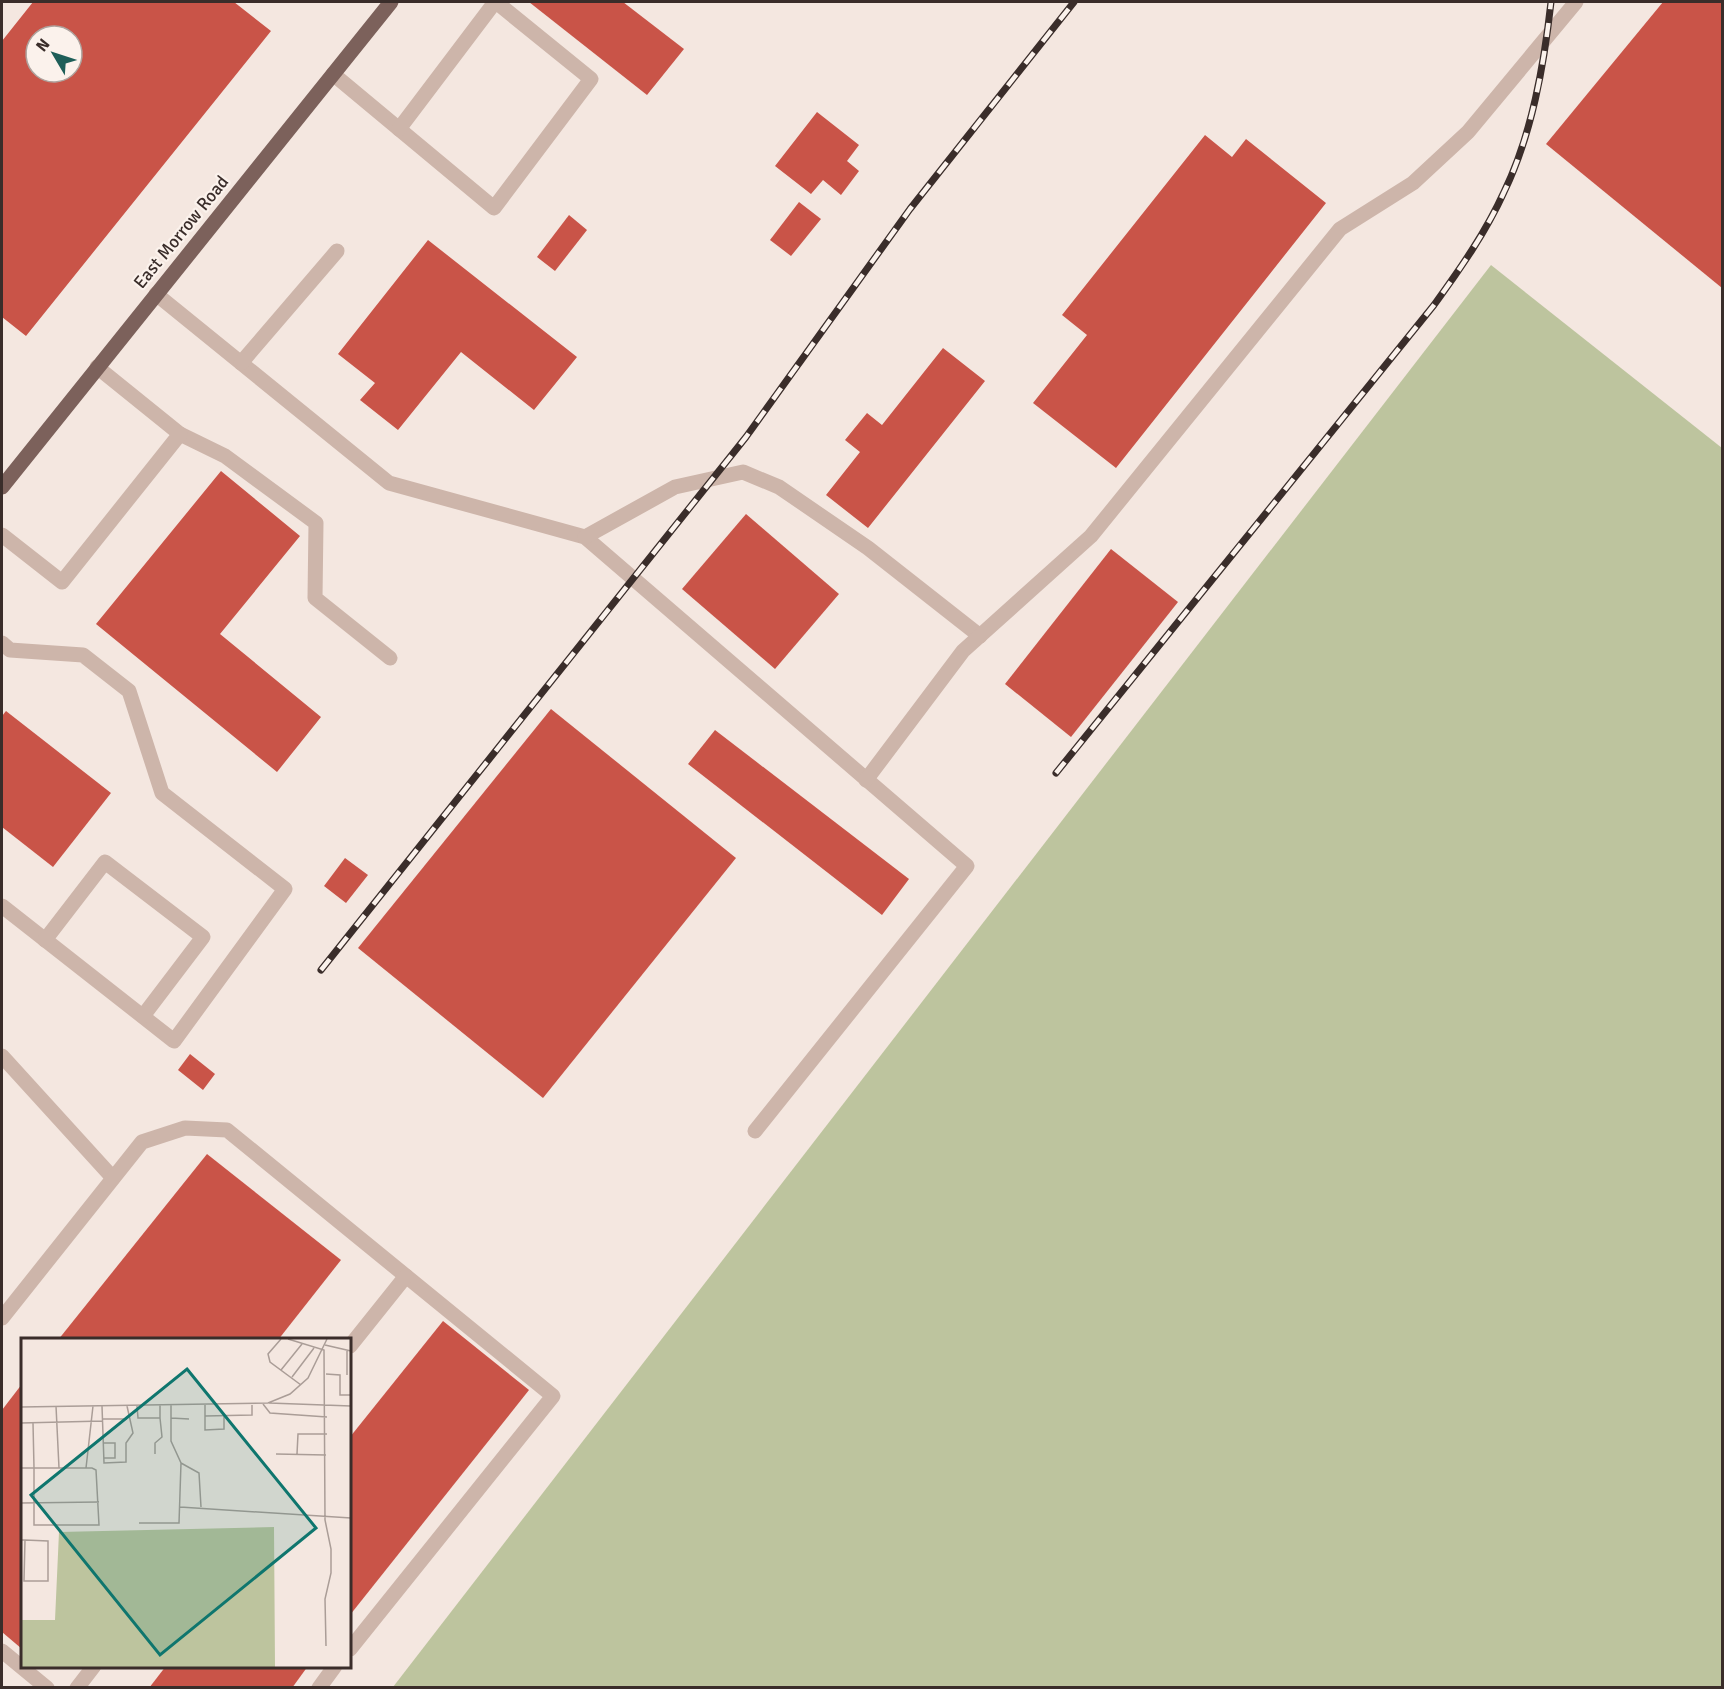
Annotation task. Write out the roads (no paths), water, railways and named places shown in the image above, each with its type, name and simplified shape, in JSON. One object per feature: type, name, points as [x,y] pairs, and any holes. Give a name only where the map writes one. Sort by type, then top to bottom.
[{"type":"main road","name":"East Morrow Road","points":[[2,487],[391,2]]},
{"type":"lane","points":[[333,74],[399,129],[494,208],[591,79],[496,2],[399,129]]},
{"type":"lane","points":[[866,780],[963,651],[1091,536],[1340,230],[1413,183],[1468,132],[1576,2]]},
{"type":"lane","points":[[241,363],[337,251]]},
{"type":"lane","points":[[156,294],[389,483],[585,537],[967,866],[755,1131]]},
{"type":"lane","points":[[97,367],[180,434],[225,456],[316,523],[315,597],[390,658]]},
{"type":"lane","points":[[2,535],[62,582],[180,434]]},
{"type":"lane","points":[[585,537],[675,487],[743,471],[779,487],[850,536],[981,636]]},
{"type":"lane","points":[[2,906],[174,1041],[285,889],[162,793],[129,691],[83,656],[4,651]]},
{"type":"lane","points":[[45,940],[105,862],[203,937],[143,1016]]},
{"type":"lane","points":[[2,1056],[113,1178]]},
{"type":"lane","points":[[2,1318],[142,1142],[185,1128],[227,1130],[552,1396],[351,1648]]},
{"type":"lane","points":[[351,1345],[406,1276]]},
{"type":"lane","points":[[2,1651],[21,1667]]},
{"type":"lane","points":[[23,1668],[47,1688]]},
{"type":"lane","points":[[77,1688],[92,1668]]},
{"type":"lane","points":[[319,1688],[334,1668]]},
{"type":"railway","points":[[321,970],[746,437],[910,209],[1074,2]]},
{"type":"railway","points":[[1056,773],[1434,305],[1472,250],[1497,207],[1522,147],[1540,75],[1551,2]]}]
